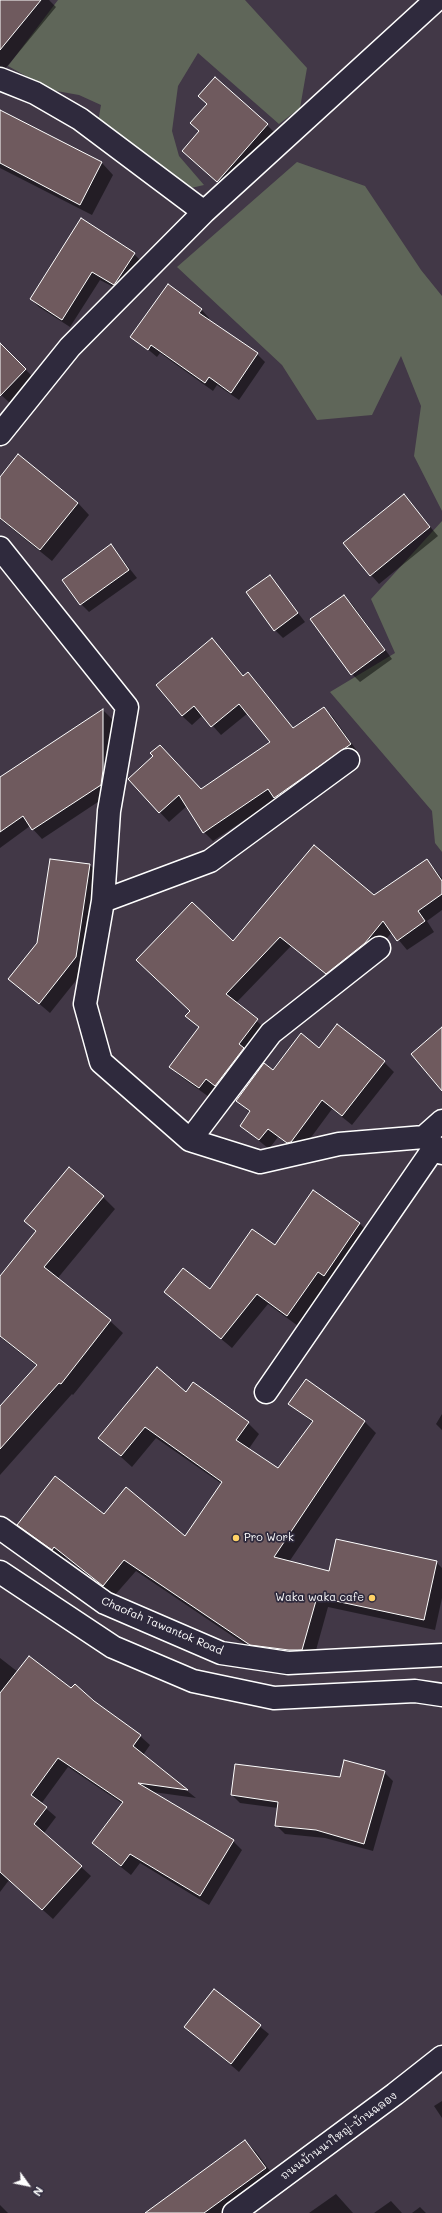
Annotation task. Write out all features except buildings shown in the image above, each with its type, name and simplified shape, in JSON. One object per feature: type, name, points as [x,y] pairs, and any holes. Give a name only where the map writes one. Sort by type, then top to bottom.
[{"type":"street","points":[[0,434],[70,347],[204,212],[436,0]]},
{"type":"street","points":[[0,79],[35,92],[80,119],[204,212]]},
{"type":"street","points":[[0,548],[127,706],[109,811],[103,901],[85,1004],[101,1062],[190,1140],[260,1162],[339,1144],[433,1146]]},
{"type":"street","points":[[103,901],[210,861],[348,760]]},
{"type":"street","points":[[190,1140],[271,1033],[378,948]]},
{"type":"street","points":[[266,1392],[433,1146],[442,1121]]},
{"type":"street","name":"Chaofah Tawantok Road","points":[[0,1528],[105,1603],[221,1653],[288,1664],[442,1655]]},
{"type":"street","points":[[0,1572],[113,1647],[193,1682],[274,1698],[415,1691],[442,1695]]},
{"type":"street","name":"ถนนบ้านนาใหญ่-บ้านฉลอง","points":[[234,2213],[396,2094],[442,2057]]},
{"type":"green space","points":[[58,0],[245,0],[307,68],[300,108],[279,124],[198,53],[178,86],[172,131],[179,156],[204,185],[191,188],[98,122],[101,105],[79,95],[51,90],[8,66]]},
{"type":"green space","points":[[297,162],[365,186],[421,270],[442,296],[442,511],[414,456],[421,406],[401,356],[372,415],[317,420],[282,365],[177,267]]},
{"type":"green space","points":[[442,521],[442,852],[435,843],[432,811],[330,692],[395,653],[371,599]]},
{"type":"place","name":"Pro Work","points":[[236,1538]]},
{"type":"place","name":"Waka waka cafe","points":[[372,1598]]}]
